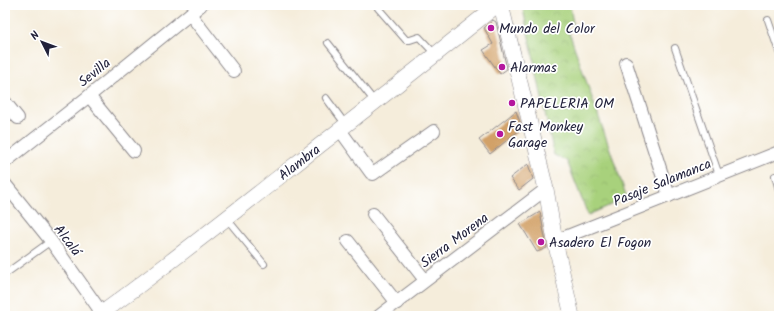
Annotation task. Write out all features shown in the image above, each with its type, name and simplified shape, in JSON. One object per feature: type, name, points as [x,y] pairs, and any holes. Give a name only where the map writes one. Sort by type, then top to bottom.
[{"type":"street","name":"Sevilla","points":[[5,162],[202,5]]},
{"type":"street","name":"Alambra","points":[[102,315],[436,55],[497,5]]},
{"type":"street","points":[[501,5],[546,189],[555,241],[572,316]]},
{"type":"street","points":[[190,14],[234,71]]},
{"type":"street","points":[[626,63],[669,196]]},
{"type":"street","points":[[89,96],[134,151]]},
{"type":"street","points":[[5,102],[18,118]]},
{"type":"street","points":[[343,127],[373,174],[376,174],[434,131]]},
{"type":"street","name":"Pasaje Salamanca","points":[[555,241],[779,152]]},
{"type":"street","name":"Alcalá","points":[[5,184],[51,241],[102,315]]},
{"type":"street","name":"Sierra Morena","points":[[379,316],[546,189]]},
{"type":"street","points":[[373,214],[425,280]]},
{"type":"street","points":[[348,240],[397,303]]},
{"type":"lane","points":[[378,8],[406,40],[417,37],[421,38],[436,55]]},
{"type":"lane","points":[[768,20],[779,52]]},
{"type":"lane","points":[[328,43],[375,102]]},
{"type":"lane","points":[[675,48],[719,175]]},
{"type":"lane","points":[[326,98],[343,127]]},
{"type":"lane","points":[[775,176],[779,190]]},
{"type":"lane","points":[[226,218],[264,264]]},
{"type":"lane","points":[[5,274],[51,241]]},
{"type":"green space","points":[[539,5],[570,5],[573,24],[567,26],[627,198],[588,215],[567,161],[554,155],[523,9]]},
{"type":"building","points":[[493,20],[496,22],[507,69],[500,74],[483,50],[493,44],[484,28]]},
{"type":"building","name":"Fast Monkey Garage","points":[[516,111],[522,128],[490,154],[479,140]]},
{"type":"building","points":[[528,164],[533,179],[519,190],[510,178]]},
{"type":"building","points":[[540,212],[547,248],[537,252],[520,224]]},
{"type":"place","name":"Mundo del Color","points":[[491,28]]},
{"type":"place","name":"Alarmas","points":[[502,67]]},
{"type":"place","name":"PAPELERIA OM","points":[[512,103]]},
{"type":"place","name":"Fast Monkey Garage","points":[[500,134]]},
{"type":"place","name":"Asadero El Fogon","points":[[541,242]]}]
